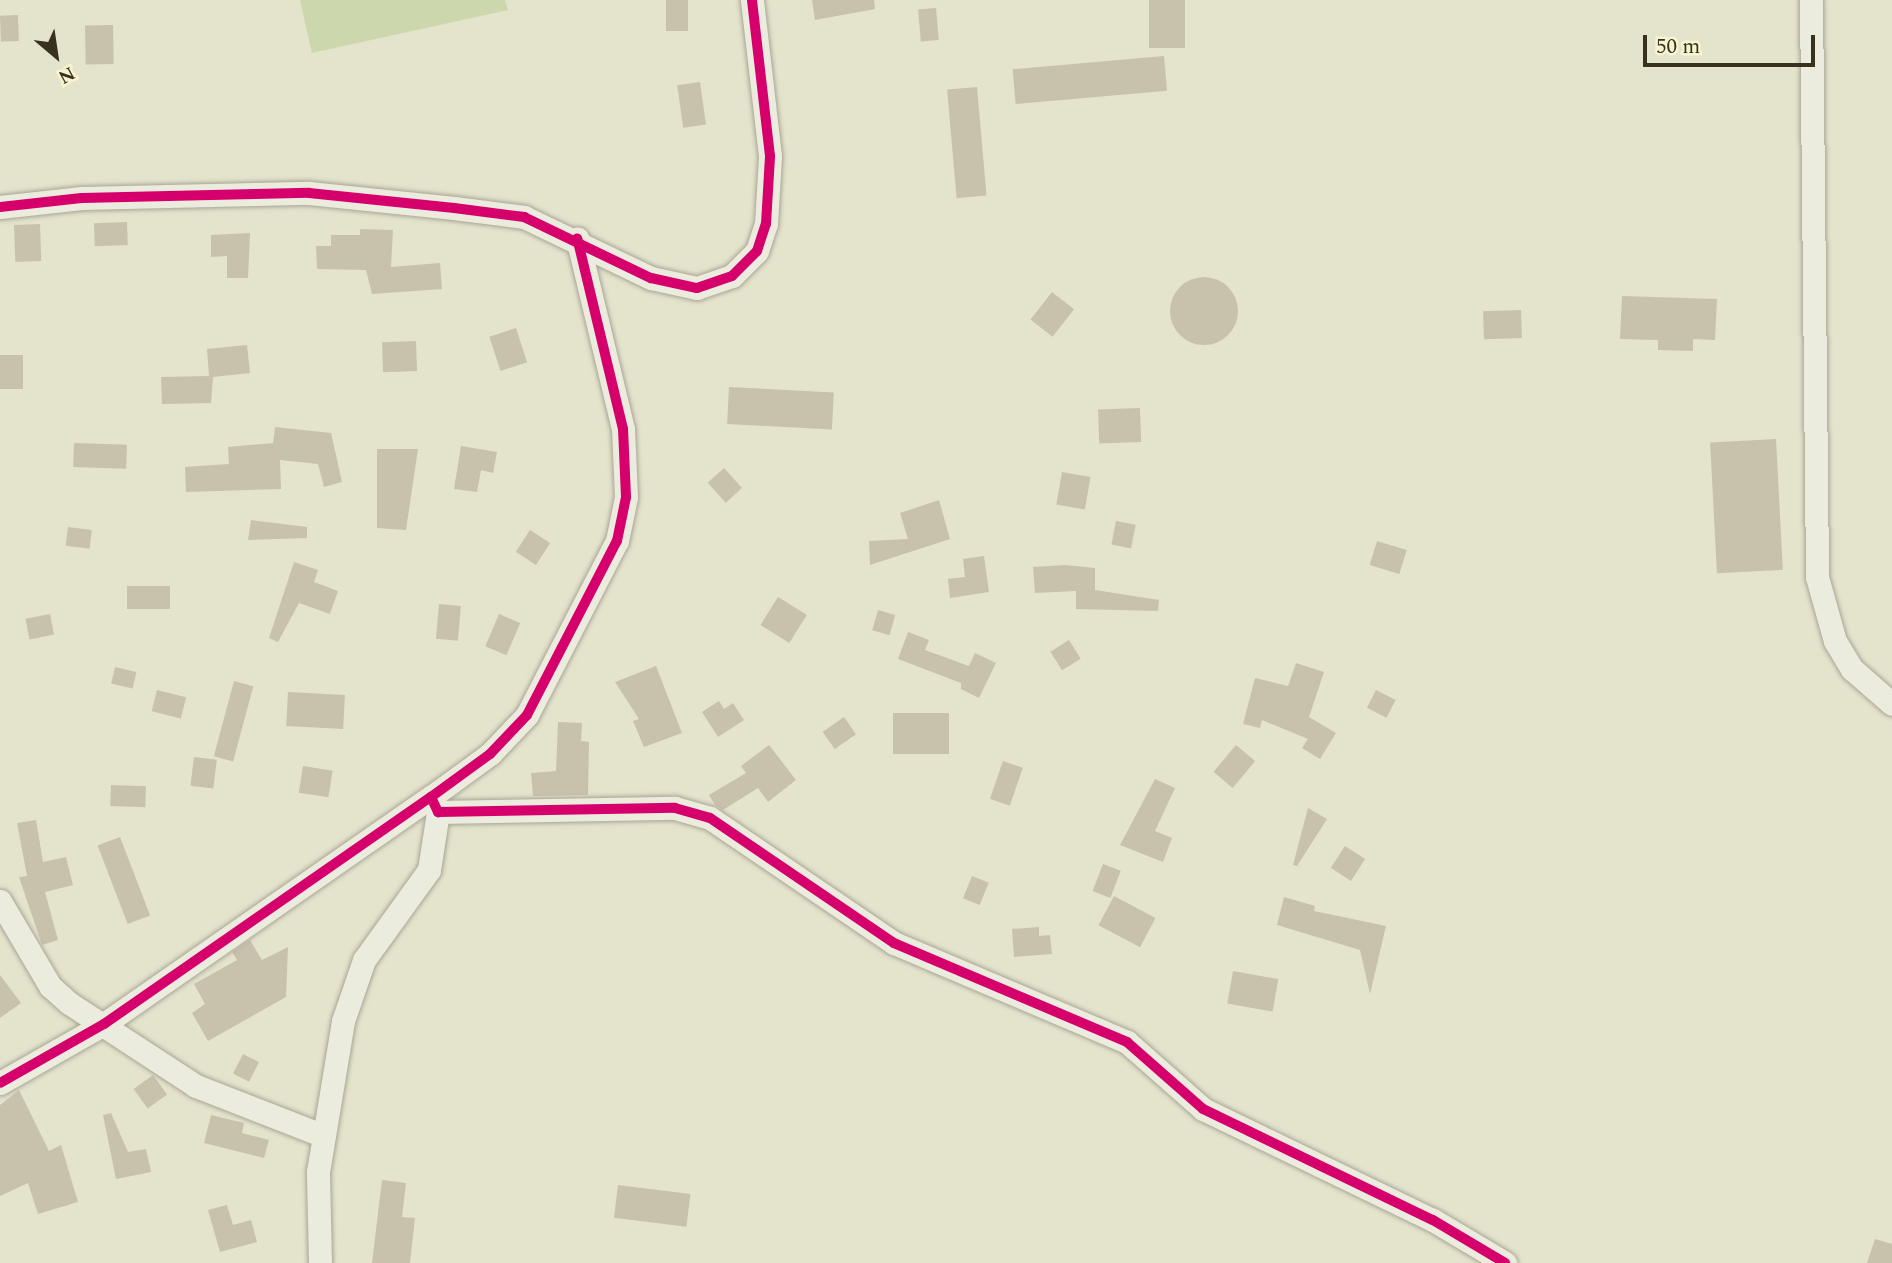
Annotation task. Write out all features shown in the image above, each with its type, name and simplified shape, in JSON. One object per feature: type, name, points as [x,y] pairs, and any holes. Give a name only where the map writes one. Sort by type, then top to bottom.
[{"type":"street","points":[[0,206],[82,198],[309,193],[524,217],[577,238],[651,278],[697,288],[732,276],[757,251],[770,156],[752,0]]},
{"type":"street","points":[[1811,0],[1817,577],[1835,641],[1852,669],[1892,704]]},
{"type":"street","points":[[0,1083],[104,1024],[435,804],[490,754],[527,715],[617,541],[626,497],[623,429],[577,238]]},
{"type":"street","points":[[320,1263],[324,1136],[343,1021],[363,960],[429,870],[435,804]]},
{"type":"street","points":[[435,804],[675,808],[710,818],[894,943],[1127,1042],[1203,1109],[1422,1214],[1505,1263]]},
{"type":"street","points":[[0,901],[50,986],[196,1086],[324,1136]]},
{"type":"green space","points":[[300,0],[505,0],[508,10],[312,53]]},
{"type":"building","points":[[666,0],[688,0],[688,31],[666,31]]},
{"type":"building","points":[[812,0],[874,0],[875,9],[815,20]]},
{"type":"building","points":[[1149,0],[1185,0],[1185,48],[1149,48]]},
{"type":"building","points":[[936,8],[939,40],[921,41],[918,10]]},
{"type":"building","points":[[18,15],[19,41],[1,42],[0,16]]},
{"type":"building","points":[[85,25],[113,25],[114,64],[86,64]]},
{"type":"building","points":[[1164,56],[1167,91],[1016,104],[1013,69]]},
{"type":"building","points":[[700,82],[706,125],[683,128],[677,85]]},
{"type":"building","points":[[977,87],[986,196],[957,198],[947,90]]},
{"type":"building","points":[[127,222],[128,245],[95,246],[94,223]]},
{"type":"building","points":[[40,224],[41,261],[15,262],[14,225]]},
{"type":"building","points":[[360,229],[393,230],[391,267],[440,263],[442,289],[372,294],[366,270],[317,269],[316,246],[331,246],[331,235],[360,235]]},
{"type":"building","points":[[250,233],[248,278],[227,278],[227,256],[211,257],[211,235]]},
{"type":"building","points":[[1204,277],[1217,280],[1228,287],[1235,298],[1238,311],[1235,324],[1228,335],[1217,342],[1204,345],[1191,342],[1180,335],[1173,324],[1170,311],[1173,298],[1180,287],[1191,280]]},
{"type":"building","points":[[1052,292],[1074,309],[1053,337],[1030,320]]},
{"type":"building","points":[[1622,296],[1717,299],[1715,340],[1693,339],[1693,351],[1658,350],[1658,340],[1620,339]]},
{"type":"building","points":[[1521,310],[1522,338],[1484,339],[1483,311]]},
{"type":"building","points":[[516,328],[527,362],[500,371],[489,337]]},
{"type":"building","points":[[416,341],[417,371],[383,372],[382,342]]},
{"type":"building","points":[[247,345],[250,373],[213,377],[211,403],[162,404],[161,377],[209,376],[207,349]]},
{"type":"building","points":[[0,355],[23,355],[23,389],[0,389]]},
{"type":"building","points":[[729,387],[834,392],[832,429],[727,424]]},
{"type":"building","points":[[1140,408],[1141,442],[1099,443],[1098,409]]},
{"type":"building","points":[[275,427],[331,433],[342,482],[324,487],[318,464],[280,460],[281,489],[186,492],[185,467],[229,464],[228,447],[273,443]]},
{"type":"building","points":[[1776,439],[1783,570],[1717,573],[1710,442]]},
{"type":"building","points":[[74,443],[127,445],[126,469],[73,467]]},
{"type":"building","points":[[461,446],[497,452],[493,473],[481,470],[477,492],[454,489]]},
{"type":"building","points":[[377,449],[418,449],[406,530],[377,528]]},
{"type":"building","points":[[724,468],[742,488],[726,503],[708,483]]},
{"type":"building","points":[[1062,472],[1091,477],[1085,510],[1056,504]]},
{"type":"building","points":[[939,500],[950,539],[870,565],[869,541],[908,539],[900,513]]},
{"type":"building","points":[[251,520],[307,527],[307,538],[248,540]]},
{"type":"building","points":[[1116,521],[1136,525],[1131,548],[1111,545]]},
{"type":"building","points":[[68,527],[92,530],[90,549],[66,546]]},
{"type":"building","points":[[530,530],[550,543],[536,565],[516,552]]},
{"type":"building","points":[[1377,541],[1407,550],[1399,574],[1370,565]]},
{"type":"building","points":[[984,556],[989,592],[950,598],[948,579],[965,577],[963,559]]},
{"type":"building","points":[[294,562],[318,570],[314,582],[338,591],[330,614],[299,603],[278,642],[269,638]]},
{"type":"building","points":[[1065,565],[1095,568],[1095,590],[1159,600],[1158,611],[1076,609],[1076,591],[1035,593],[1033,567]]},
{"type":"building","points":[[127,586],[170,586],[170,609],[127,609]]},
{"type":"building","points":[[778,597],[807,615],[789,643],[761,625]]},
{"type":"building","points":[[439,604],[461,606],[458,641],[436,639]]},
{"type":"building","points":[[878,610],[895,615],[890,635],[872,630]]},
{"type":"building","points":[[50,614],[54,635],[29,639],[25,619]]},
{"type":"building","points":[[499,614],[520,623],[506,655],[485,646]]},
{"type":"building","points":[[908,632],[929,640],[925,650],[969,666],[975,653],[996,663],[979,698],[961,689],[961,683],[898,659]]},
{"type":"building","points":[[1069,640],[1081,659],[1062,670],[1050,652]]},
{"type":"building","points":[[1296,663],[1324,672],[1309,717],[1336,733],[1320,759],[1302,748],[1308,739],[1262,720],[1260,728],[1243,724],[1255,678],[1288,686]]},
{"type":"building","points":[[656,666],[682,733],[644,747],[633,721],[639,719],[615,682]]},
{"type":"building","points":[[115,667],[136,672],[133,689],[111,684]]},
{"type":"building","points":[[234,681],[253,686],[233,762],[214,756]]},
{"type":"building","points":[[157,690],[186,697],[181,719],[152,711]]},
{"type":"building","points":[[1376,690],[1396,700],[1387,718],[1367,708]]},
{"type":"building","points":[[288,692],[345,695],[343,729],[286,726]]},
{"type":"building","points":[[719,701],[724,709],[733,703],[744,720],[718,737],[702,712]]},
{"type":"building","points":[[893,713],[949,713],[949,754],[893,754]]},
{"type":"building","points":[[844,717],[856,734],[835,749],[823,732]]},
{"type":"building","points":[[558,722],[582,723],[581,741],[589,742],[588,795],[533,796],[531,773],[556,771]]},
{"type":"building","points":[[769,745],[796,780],[768,802],[758,788],[723,810],[715,805],[709,795],[746,773],[741,766]]},
{"type":"building","points":[[1236,745],[1255,761],[1233,788],[1214,772]]},
{"type":"building","points":[[194,757],[217,760],[213,789],[190,786]]},
{"type":"building","points":[[1003,761],[1023,768],[1010,806],[990,799]]},
{"type":"building","points":[[303,766],[333,771],[328,797],[299,793]]},
{"type":"building","points":[[1155,779],[1175,788],[1155,831],[1172,838],[1163,862],[1120,845]]},
{"type":"building","points":[[111,785],[146,786],[145,807],[110,806]]},
{"type":"building","points":[[1308,808],[1327,819],[1297,866],[1293,865]]},
{"type":"building","points":[[36,820],[43,862],[66,857],[73,885],[45,892],[58,940],[42,945],[19,877],[27,876],[17,823]]},
{"type":"building","points":[[120,837],[150,915],[128,924],[98,846]]},
{"type":"building","points":[[1345,846],[1365,859],[1351,881],[1331,868]]},
{"type":"building","points":[[1103,864],[1121,871],[1110,898],[1093,891]]},
{"type":"building","points":[[972,876],[989,883],[980,905],[963,898]]},
{"type":"building","points":[[1114,896],[1155,918],[1140,947],[1099,925]]},
{"type":"building","points":[[1284,897],[1315,906],[1314,911],[1386,926],[1370,994],[1360,950],[1277,925]]},
{"type":"building","points":[[1039,927],[1039,936],[1050,935],[1052,954],[1014,957],[1012,929]]},
{"type":"building","points":[[250,940],[262,960],[288,947],[286,997],[208,1041],[192,1013],[205,1004],[194,984],[237,960],[232,952]]},
{"type":"building","points":[[1233,971],[1278,979],[1273,1011],[1227,1003]]},
{"type":"building","points":[[0,975],[21,1003],[0,1018]]},
{"type":"building","points":[[243,1054],[259,1062],[249,1082],[233,1074]]},
{"type":"building","points":[[153,1075],[167,1094],[148,1109],[134,1089]]},
{"type":"building","points":[[19,1090],[49,1151],[61,1145],[78,1202],[38,1214],[28,1183],[0,1196],[0,1105]]},
{"type":"building","points":[[111,1113],[128,1152],[146,1149],[151,1172],[116,1179],[103,1115]]},
{"type":"building","points":[[211,1115],[244,1123],[242,1133],[269,1140],[264,1158],[204,1143]]},
{"type":"building","points":[[382,1180],[406,1183],[402,1217],[415,1218],[410,1263],[372,1263]]},
{"type":"building","points":[[618,1185],[690,1194],[686,1227],[614,1218]]},
{"type":"building","points":[[227,1205],[233,1225],[251,1220],[257,1242],[220,1252],[208,1210]]},
{"type":"building","points":[[1875,1239],[1892,1244],[1892,1263],[1867,1263]]},
{"type":"cycle path","points":[[0,207],[82,198],[309,193],[454,208],[524,217],[651,278],[697,288],[732,276],[757,251],[766,224],[770,156],[752,0]]},
{"type":"cycle path","points":[[0,1083],[104,1024],[431,797],[490,754],[527,715],[617,541],[626,497],[623,429],[577,238]]},
{"type":"cycle path","points":[[431,797],[438,812],[675,808],[710,818],[894,943],[1127,1042],[1203,1109],[1433,1220],[1505,1263]]}]
